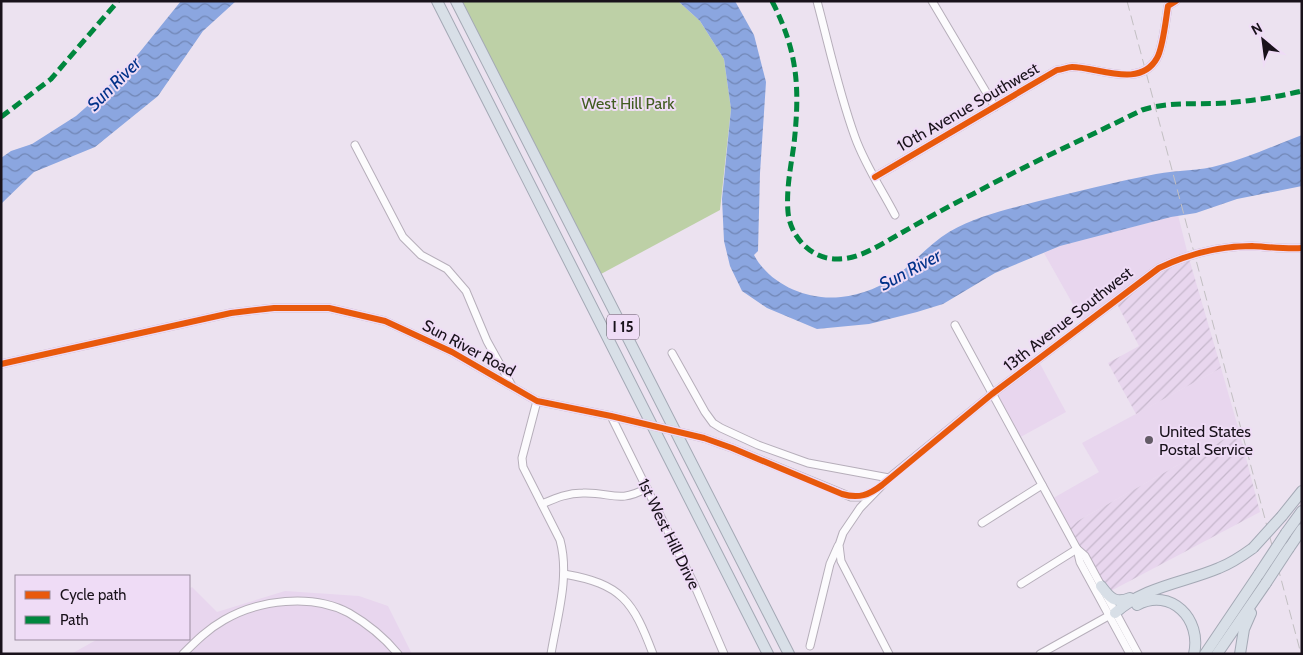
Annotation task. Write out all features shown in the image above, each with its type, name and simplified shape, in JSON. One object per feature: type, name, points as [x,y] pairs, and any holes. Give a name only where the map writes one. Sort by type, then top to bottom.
[{"type":"highway","name":"I 15","points":[[438,1],[768,654]]},
{"type":"highway","name":"I 15","points":[[456,1],[789,654]]},
{"type":"highway","points":[[1101,586],[1112,598],[1122,601],[1144,592],[1218,569],[1241,557],[1252,548],[1302,491]]},
{"type":"highway","points":[[1205,654],[1302,511]]},
{"type":"highway","points":[[1217,654],[1302,529]]},
{"type":"highway","points":[[1240,654],[1244,629],[1266,583]]},
{"type":"highway","points":[[1112,614],[1157,589]]},
{"type":"highway","points":[[1112,614],[1125,611],[1149,600],[1172,603],[1186,614],[1192,622],[1196,637],[1194,654]]},
{"type":"street","points":[[817,1],[855,138],[895,215]]},
{"type":"street","points":[[932,1],[995,107]]},
{"type":"street","name":"10th Avenue Southwest","points":[[875,177],[1057,70],[1069,67],[1126,75],[1150,68],[1158,57],[1169,3],[1176,1]]},
{"type":"street","points":[[355,145],[403,237],[421,255],[447,269],[466,291],[487,341],[512,387]]},
{"type":"street","name":"13th Avenue Southwest","points":[[810,646],[830,564],[843,533],[860,508],[889,478],[992,394],[1159,268],[1181,257],[1225,247],[1302,248]]},
{"type":"street","name":"Sun River Road","points":[[1,364],[231,313],[274,308],[329,308],[385,321],[452,352],[537,401],[704,438],[851,497],[870,494],[882,485]]},
{"type":"street","points":[[955,325],[1077,549],[1080,562],[1138,654]]},
{"type":"street","points":[[672,353],[704,412],[713,423],[721,428],[758,445],[808,463],[889,478]]},
{"type":"street","points":[[537,401],[522,458],[523,467],[560,540],[563,551],[564,574],[551,654]]},
{"type":"street","name":"1st West Hill Drive","points":[[611,416],[694,584],[724,654]]},
{"type":"street","points":[[982,523],[1042,485]]},
{"type":"street","points":[[542,504],[560,496],[584,492],[628,497],[647,488]]},
{"type":"street","points":[[839,545],[841,561],[889,654]]},
{"type":"street","points":[[1020,584],[1077,549]]},
{"type":"street","points":[[1077,549],[1085,556],[1101,586],[1130,654]]},
{"type":"street","points":[[564,574],[589,578],[610,588],[629,604],[641,622],[653,654]]},
{"type":"street","points":[[183,654],[212,628],[236,614],[260,605],[289,601],[315,603],[335,607],[347,612],[372,628],[398,654]]},
{"type":"street","points":[[1040,654],[1112,614]]},
{"type":"shaded area","points":[[1178,215],[1188,255],[1084,324],[1044,253],[1060,246]]},
{"type":"shaded area","points":[[1188,255],[1221,368],[1136,414],[1108,363],[1139,346],[1115,300],[1140,281]]},
{"type":"shaded area","points":[[1038,360],[1066,412],[1017,439],[992,394]]},
{"type":"shaded area","points":[[1221,368],[1239,431],[1065,528],[1050,500],[1099,472],[1082,443]]},
{"type":"shaded area","points":[[1239,431],[1260,512],[1107,593],[1065,528]]},
{"type":"shaded area","points":[[192,587],[217,612],[285,591],[359,596],[388,606],[412,654],[71,654],[96,640],[190,640],[190,588]]},
{"type":"green space","name":"West Hill Park","points":[[462,1],[678,1],[700,21],[724,59],[731,109],[720,210],[601,274]]},
{"type":"water","name":"Sun River","points":[[181,1],[236,1],[203,31],[158,96],[95,147],[34,172],[1,204],[1,158],[11,151],[32,144],[76,116],[102,93],[139,53]]},
{"type":"water","name":"Sun River","points":[[678,1],[735,1],[754,35],[766,82],[760,173],[758,251],[754,255],[761,266],[780,283],[803,293],[828,298],[856,294],[872,289],[894,278],[949,232],[959,226],[991,214],[1141,177],[1212,167],[1241,159],[1302,135],[1302,186],[1237,199],[1196,213],[1171,217],[1060,246],[995,273],[943,304],[917,312],[869,324],[817,329],[767,308],[742,291],[730,266],[724,241],[722,199],[731,109],[724,59],[700,21]]},
{"type":"railway","points":[[1127,1],[1301,654]]},
{"type":"marked path","points":[[1,117],[51,79],[118,1]]},
{"type":"marked path","points":[[772,1],[781,19],[792,54],[797,88],[796,124],[789,178],[788,212],[793,230],[804,245],[811,251],[828,258],[847,258],[872,250],[994,183],[1142,110],[1173,104],[1215,104],[1245,101],[1302,91]]},
{"type":"cycle path","points":[[875,177],[1057,70],[1072,67],[1129,74],[1140,72],[1150,67],[1157,58],[1161,47],[1168,6],[1176,1]]},
{"type":"cycle path","points":[[1,364],[231,313],[274,308],[329,308],[385,321],[452,352],[537,401],[704,438],[842,494],[859,496],[868,494],[882,485],[992,394],[1159,268],[1192,255],[1228,247],[1302,248]]},
{"type":"place","name":"United States Postal Service","points":[[1149,440]]}]
